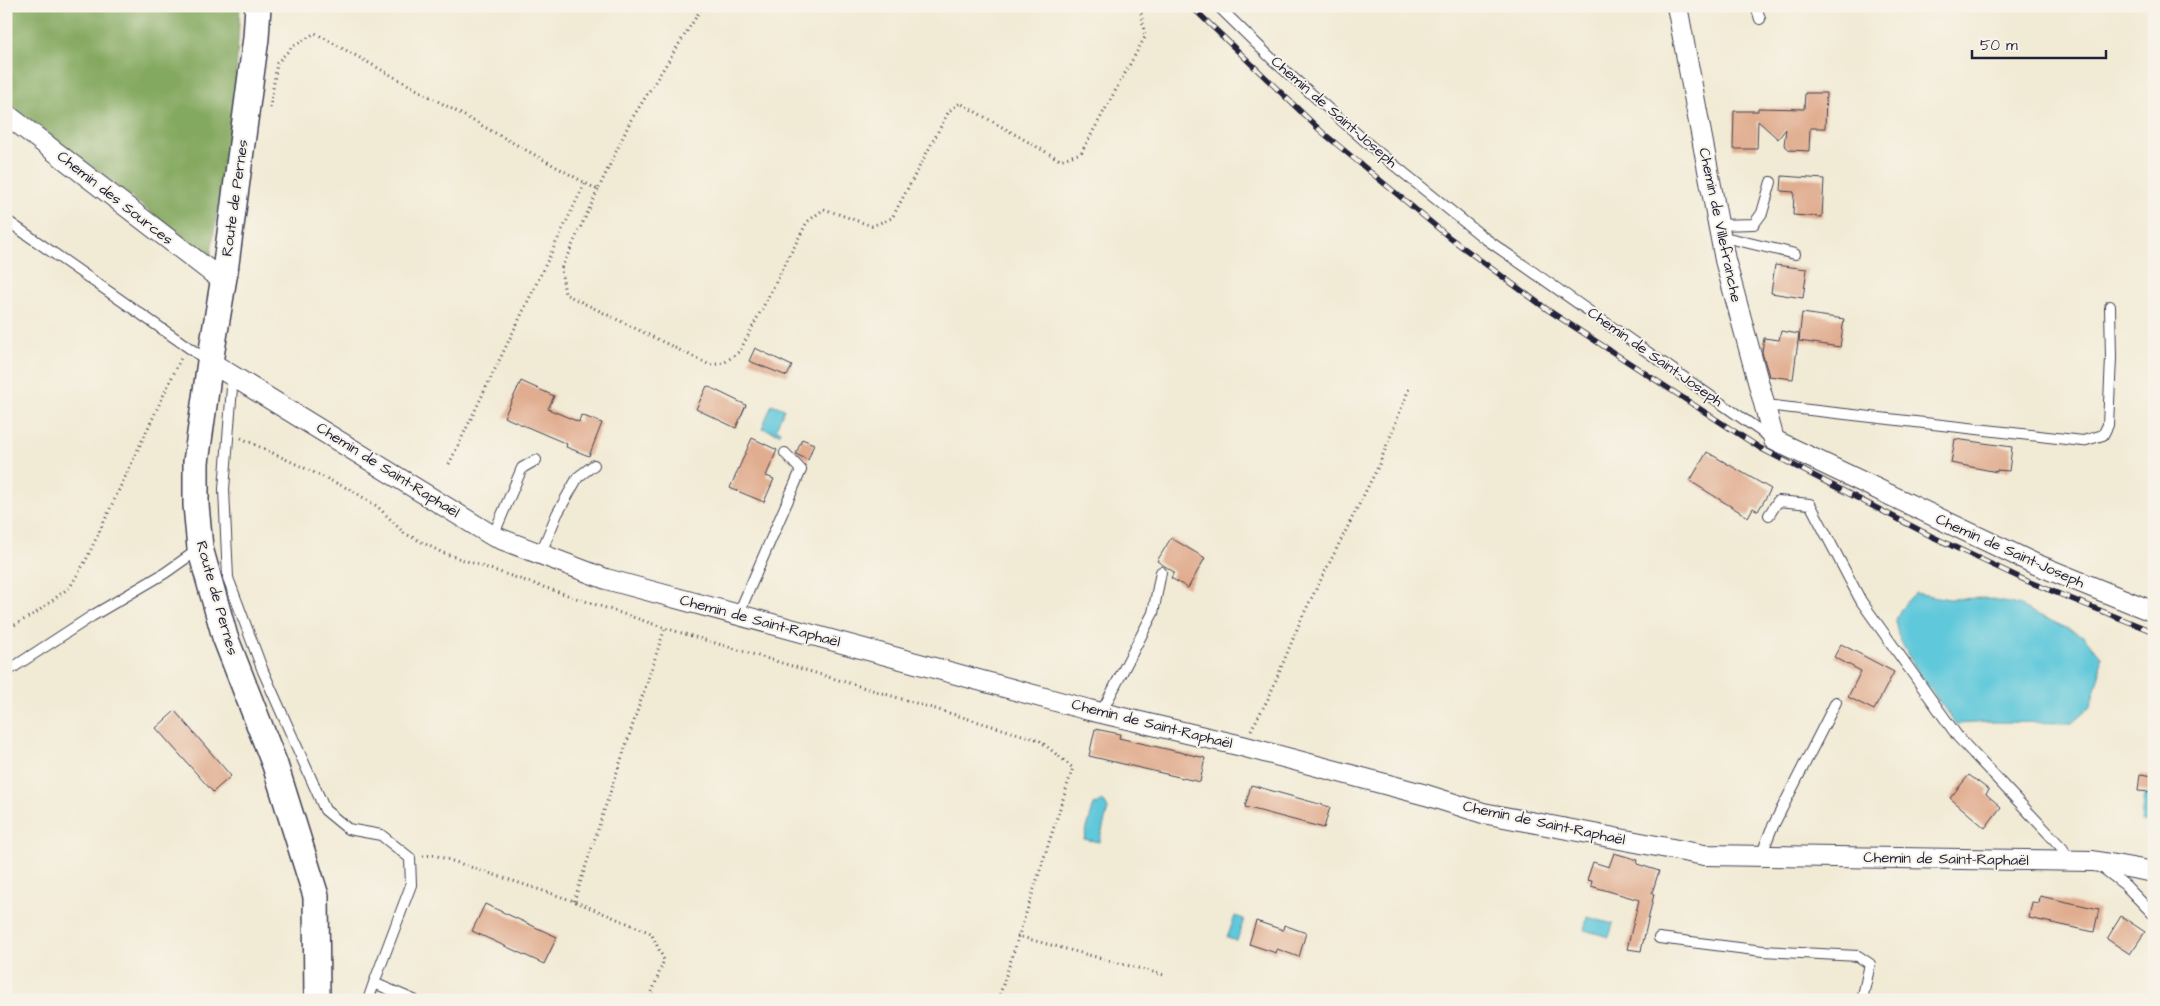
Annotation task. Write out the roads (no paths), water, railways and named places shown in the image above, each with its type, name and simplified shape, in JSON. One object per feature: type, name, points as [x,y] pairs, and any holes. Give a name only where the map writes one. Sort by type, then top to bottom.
[{"type":"street","name":"Route de Pernes","points":[[258,6],[256,38],[223,281],[196,462],[196,505],[200,548],[225,638],[275,765],[316,896],[317,1000]]},
{"type":"street","name":"Chemin de Villefranche","points":[[1677,6],[1725,260],[1774,440]]},
{"type":"street","name":"Chemin des Sources","points":[[6,114],[223,281]]},
{"type":"street","name":"Chemin de Saint-Raphaël","points":[[210,362],[493,536],[540,555],[606,579],[1101,713],[1242,746],[1483,813],[1704,855],[2067,860],[2093,861],[2153,871]]},
{"type":"street","name":"Chemin de Saint-Joseph","points":[[1774,440],[2033,564],[2154,612]]},
{"type":"lane","name":"Chemin de Saint-Joseph","points":[[1218,6],[1274,61],[1366,142],[1483,237],[1774,440]]},
{"type":"lane","points":[[1756,6],[1760,19]]},
{"type":"lane","points":[[1719,230],[1754,224],[1762,213],[1771,182]]},
{"type":"lane","points":[[6,220],[210,362]]},
{"type":"lane","points":[[1719,230],[1795,254]]},
{"type":"lane","points":[[1764,405],[2083,441],[2103,435],[2108,425],[2111,358],[2110,306]]},
{"type":"lane","points":[[233,375],[224,489],[228,578],[263,671],[325,810],[348,829],[380,835],[410,858],[411,885],[368,1000]]},
{"type":"lane","points":[[738,615],[801,470],[785,453]]},
{"type":"lane","points":[[493,536],[522,468],[536,460]]},
{"type":"lane","points":[[540,555],[557,514],[578,477],[594,465]]},
{"type":"lane","points":[[1769,515],[1778,501],[1810,504],[1861,601],[1958,737],[2063,849],[2067,860]]},
{"type":"lane","points":[[6,672],[92,616],[165,573],[200,548]]},
{"type":"lane","points":[[1101,713],[1153,613],[1161,572]]},
{"type":"lane","points":[[1761,856],[1771,830],[1836,702]]},
{"type":"lane","points":[[2093,861],[2125,885],[2154,915]]},
{"type":"lane","points":[[1659,938],[1763,951],[1858,956],[1870,964],[1862,1000]]},
{"type":"lane","points":[[374,983],[414,1000]]},
{"type":"water","points":[[772,404],[784,409],[776,429],[781,431],[780,434],[762,428]]},
{"type":"water","points":[[1915,593],[1949,599],[1983,598],[2018,605],[2083,636],[2101,656],[2100,672],[2090,707],[2072,723],[1995,722],[1956,724],[1920,674],[1902,644],[1897,631],[1896,621],[1899,613]]},
{"type":"water","points":[[2144,794],[2154,796],[2152,822],[2141,822]]},
{"type":"water","points":[[1101,801],[1105,803],[1108,809],[1099,842],[1084,839],[1094,804],[1097,805]]},
{"type":"water","points":[[1235,916],[1244,919],[1237,941],[1227,938]]},
{"type":"water","points":[[1587,917],[1613,924],[1609,937],[1584,930]]},
{"type":"railway","points":[[1191,6],[1322,132],[1450,238],[1548,310],[1760,448],[1931,536],[2027,581],[2154,632]]}]
